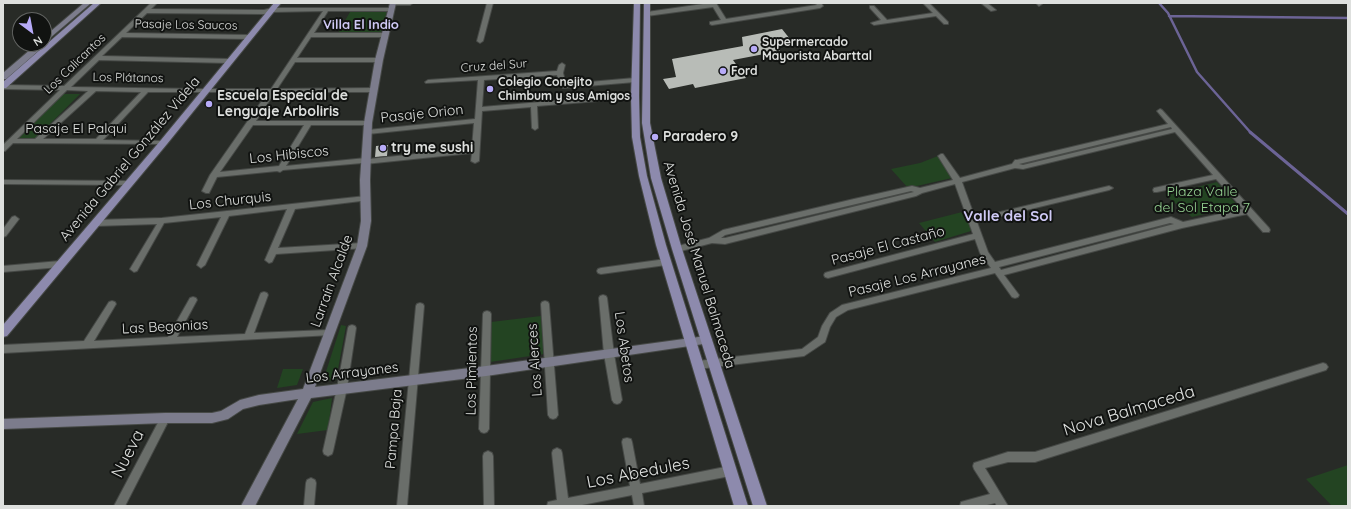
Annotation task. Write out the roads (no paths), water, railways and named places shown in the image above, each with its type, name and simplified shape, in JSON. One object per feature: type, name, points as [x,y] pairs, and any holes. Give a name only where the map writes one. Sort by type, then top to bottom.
[{"type":"main road","points":[[3,87],[98,3]]},
{"type":"main road","name":"Avenida Gabriel González Videla","points":[[3,333],[164,142],[278,3]]},
{"type":"main road","name":"Avenida José Manuel Balmaceda","points":[[637,3],[635,96],[636,137],[640,163],[666,262],[692,342],[741,506]]},
{"type":"main road","name":"Avenida José Manuel Balmaceda","points":[[647,3],[645,79],[646,123],[656,178],[677,249],[760,506]]},
{"type":"street","points":[[52,34],[88,3]]},
{"type":"street","name":"Los Calicantos","points":[[3,149],[154,3]]},
{"type":"street","points":[[206,191],[214,175],[252,123],[293,60],[334,3]]},
{"type":"street","points":[[146,11],[264,12],[272,10],[329,9],[410,3]]},
{"type":"street","points":[[480,41],[490,3]]},
{"type":"street","points":[[712,23],[820,6],[818,3]]},
{"type":"street","points":[[927,3],[946,23]]},
{"type":"street","points":[[984,3],[993,10]]},
{"type":"street","points":[[647,14],[714,4],[724,21]]},
{"type":"street","name":"Larraín Alcalde","points":[[248,506],[307,393],[328,333],[362,246],[366,221],[366,161],[368,128],[373,90],[392,5]]},
{"type":"street","points":[[872,7],[885,21]]},
{"type":"street","points":[[874,23],[937,14]]},
{"type":"street","name":"Pasaje Los Saucos","points":[[122,35],[249,37]]},
{"type":"street","points":[[311,35],[385,35]]},
{"type":"street","points":[[3,77],[32,52]]},
{"type":"street","points":[[98,58],[230,61]]},
{"type":"street","points":[[293,60],[379,60]]},
{"type":"street","points":[[562,65],[560,73],[563,85],[635,80]]},
{"type":"street","name":"Cruz del Sur","points":[[428,82],[560,73]]},
{"type":"street","points":[[475,161],[481,78]]},
{"type":"street","name":"Los Plátanos","points":[[3,87],[206,91],[373,90]]},
{"type":"street","points":[[37,141],[94,88]]},
{"type":"street","points":[[98,141],[147,89]]},
{"type":"street","points":[[478,109],[635,96]]},
{"type":"street","points":[[534,105],[535,128]]},
{"type":"street","points":[[1160,111],[1247,211],[1266,230]]},
{"type":"street","name":"Pasaje Orion","points":[[252,123],[308,124],[368,128],[478,121]]},
{"type":"street","points":[[280,170],[308,124]]},
{"type":"street","points":[[677,249],[712,240],[725,241],[856,204],[916,194],[919,191],[1015,166],[1023,167],[1071,152],[1174,127]]},
{"type":"street","name":"Pasaje El Palqui","points":[[11,141],[164,142]]},
{"type":"street","name":"Los Hibiscos","points":[[214,175],[280,170],[476,150]]},
{"type":"street","points":[[941,156],[958,181],[984,253],[1015,295]]},
{"type":"street","points":[[1157,190],[1217,176]]},
{"type":"street","points":[[3,182],[129,183]]},
{"type":"street","points":[[972,220],[1109,188]]},
{"type":"street","name":"Los Churquis","points":[[95,222],[162,221],[226,215],[366,198]]},
{"type":"street","points":[[269,260],[292,207]]},
{"type":"street","name":"Pasaje Los Arrayanes","points":[[698,365],[804,352],[822,339],[826,326],[833,315],[845,307],[996,269],[1098,247],[1182,225],[1247,211]]},
{"type":"street","points":[[201,265],[226,215]]},
{"type":"street","points":[[3,234],[15,219]]},
{"type":"street","name":"Pasaje Los Arrayanes","points":[[996,269],[1092,240],[1171,220],[1182,225]]},
{"type":"street","points":[[134,269],[162,221]]},
{"type":"street","name":"Pasaje El Castaño","points":[[828,275],[978,236]]},
{"type":"street","points":[[1092,240],[1098,247]]},
{"type":"street","points":[[273,251],[362,246]]},
{"type":"street","points":[[602,271],[666,262]]},
{"type":"street","points":[[3,269],[60,264]]},
{"type":"street","points":[[248,336],[264,295]]},
{"type":"street","name":"Los Abetos","points":[[603,298],[609,354],[617,400]]},
{"type":"street","points":[[171,340],[193,300]]},
{"type":"street","points":[[87,345],[112,304]]},
{"type":"street","name":"Los Alerces","points":[[545,304],[553,415]]},
{"type":"street","name":"Pampa Baja","points":[[402,506],[412,380],[420,306]]},
{"type":"street","name":"Los Pimientos","points":[[484,429],[487,314]]},
{"type":"street","points":[[328,451],[342,388],[352,328]]},
{"type":"street","name":"Las Begonias","points":[[3,349],[328,333]]},
{"type":"street","name":"Los Arrayanes","points":[[3,424],[165,418],[212,418],[224,415],[240,405],[307,393],[486,371],[706,340]]},
{"type":"street","name":"Nova Balmaceda","points":[[965,506],[1000,502],[978,466],[1008,457],[1035,457],[1323,367]]},
{"type":"street","name":"Nueva","points":[[119,506],[165,418]]},
{"type":"street","points":[[627,442],[639,506]]},
{"type":"street","points":[[557,453],[563,504]]},
{"type":"street","points":[[488,456],[489,506]]},
{"type":"street","name":"Los Abedules","points":[[552,506],[730,471]]},
{"type":"street","points":[[309,506],[311,483]]},
{"type":"waterway","points":[[1159,3],[1169,16]]},
{"type":"waterway","points":[[1169,16],[1348,18]]},
{"type":"waterway","points":[[1169,16],[1197,72],[1250,132]]},
{"type":"waterway","points":[[1250,132],[1348,214]]},
{"type":"place","name":"Supermercado Mayorista Abarttal","points":[[754,49]]},
{"type":"place","name":"Ford","points":[[723,71]]},
{"type":"place","name":"Colegio Conejito Chimbum y sus Amigos","points":[[490,89]]},
{"type":"place","name":"Escuela Especial de Lenguaje Arboliris","points":[[209,104]]},
{"type":"place","name":"Paradero 9","points":[[655,137]]},
{"type":"place","name":"try me sushi","points":[[383,148]]},
{"type":"district","name":"Villa El Indio","points":[[361,25]]},
{"type":"district","name":"Valle del Sol","points":[[1008,216]]},
{"type":"park label","name":"Plaza Valle del Sol Etapa 7","points":[[1202,200]]}]
